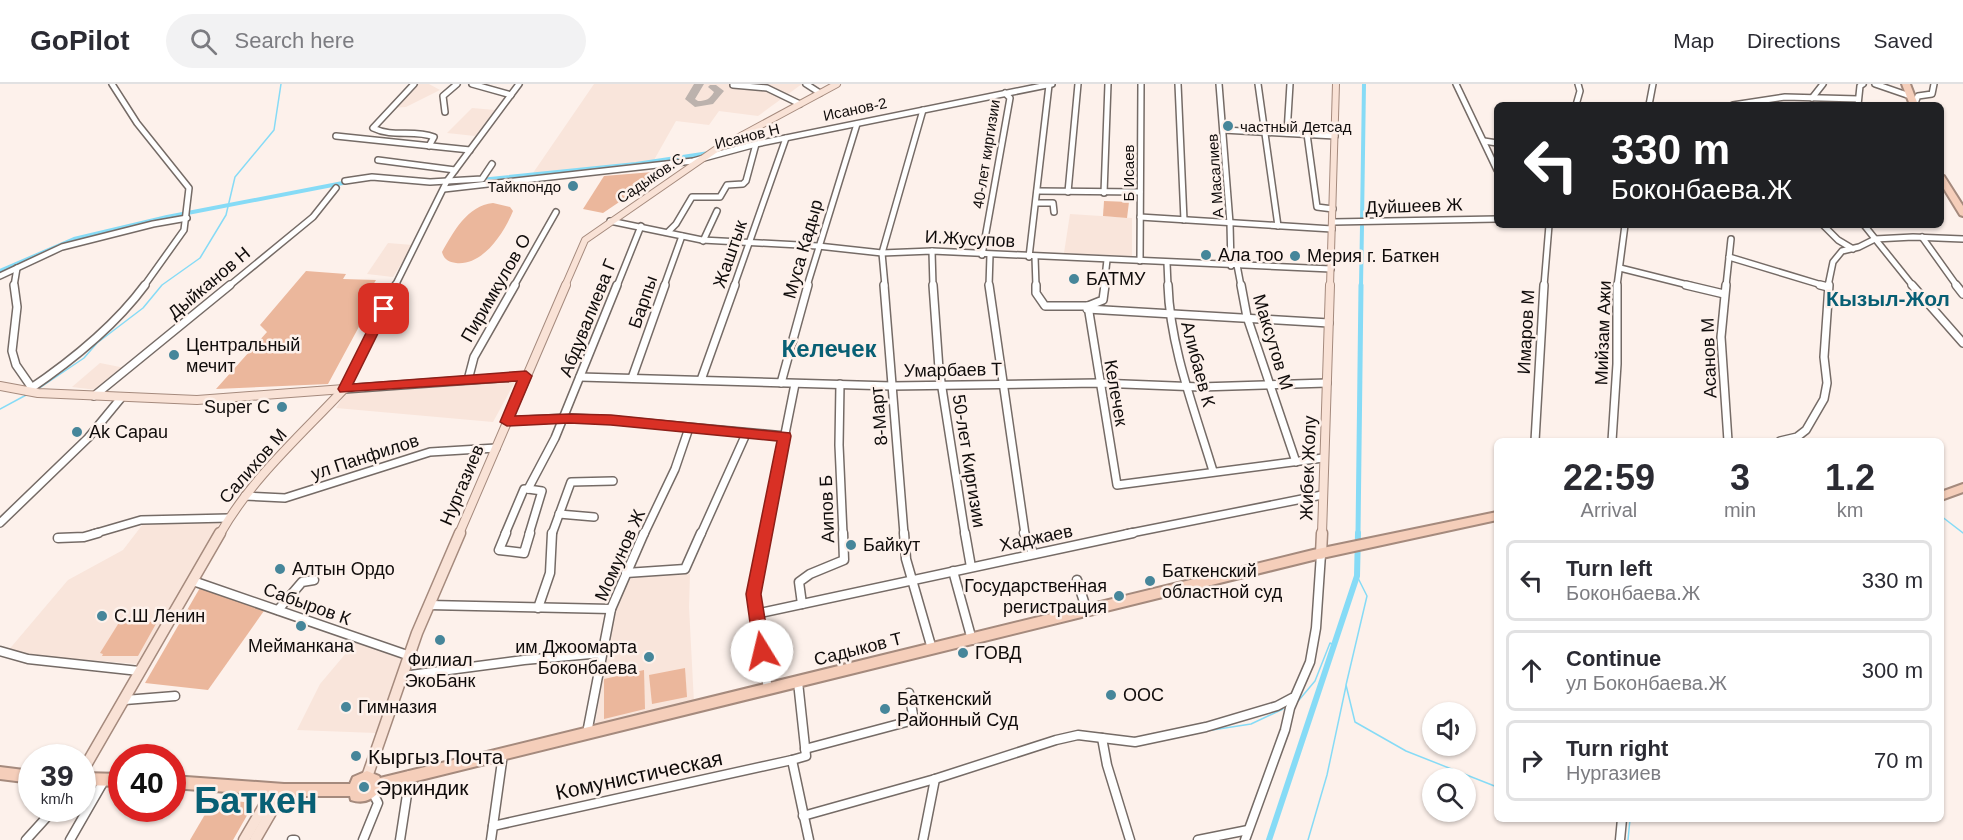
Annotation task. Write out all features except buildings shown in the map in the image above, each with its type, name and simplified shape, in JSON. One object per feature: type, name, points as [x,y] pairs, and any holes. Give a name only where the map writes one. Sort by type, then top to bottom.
[{"type":"highway","points":[[1906,84],[1913,102]]},
{"type":"highway","points":[[1944,183],[1963,213]]},
{"type":"highway","points":[[1944,495],[1963,488]]},
{"type":"highway","name":"Садыков Т","points":[[371,784],[503,754],[1317,555],[1494,517]]},
{"type":"highway","points":[[0,773],[18,775]]},
{"type":"highway","points":[[96,779],[108,779]]},
{"type":"highway","points":[[186,783],[279,789],[354,790],[358,781],[371,784]]},
{"type":"main road","points":[[716,149],[837,84]]},
{"type":"main road","name":"Жибек Жолу","points":[[1317,555],[1327,382],[1336,84]]},
{"type":"main road","name":"Садыков.С","points":[[610,221],[716,149]]},
{"type":"main road","name":"Нургазиев","points":[[371,784],[403,676],[429,605],[581,246],[591,234],[610,221]]},
{"type":"main road","points":[[0,386],[32,391],[121,398],[197,400],[344,389]]},
{"type":"main road","name":"Салихов М","points":[[96,749],[229,518],[245,496],[344,389]]},
{"type":"main road","points":[[244,840],[279,789]]},
{"type":"main road","points":[[255,840],[279,789]]},
{"type":"street","points":[[17,268],[13,290],[17,307],[12,351],[16,365],[32,391],[65,365],[132,302],[184,230],[189,188],[137,123],[112,84]]},
{"type":"street","points":[[414,84],[373,128],[378,132],[400,136],[427,133],[434,137],[434,142],[429,146]]},
{"type":"street","points":[[445,112],[443,96],[457,84]]},
{"type":"street","points":[[472,84],[511,95]]},
{"type":"street","name":"Салихов М","points":[[344,389],[446,184],[519,84]]},
{"type":"street","points":[[806,84],[820,93]]},
{"type":"street","name":"Исанов-2","points":[[716,149],[1033,84]]},
{"type":"street","points":[[1050,84],[1037,191],[1032,257],[1036,293],[1045,306],[1329,323]]},
{"type":"street","name":"Исанов Н","points":[[446,184],[676,163],[756,144],[1050,84]]},
{"type":"street","points":[[1068,192],[1078,84]]},
{"type":"street","points":[[1104,193],[1108,84]]},
{"type":"street","name":"Б Исаев","points":[[1140,261],[1141,84]]},
{"type":"street","points":[[1178,84],[1184,220]]},
{"type":"street","name":"А Масалиев","points":[[1219,84],[1234,266]]},
{"type":"street","points":[[1258,84],[1278,226]]},
{"type":"street","points":[[1287,133],[1290,84]]},
{"type":"street","points":[[1456,84],[1494,163]]},
{"type":"street","points":[[1577,102],[1580,91],[1578,84]]},
{"type":"street","points":[[1650,102],[1653,84]]},
{"type":"street","points":[[1812,98],[1823,84]]},
{"type":"street","points":[[1750,102],[1765,99],[1812,98],[1858,102],[1863,84]]},
{"type":"street","points":[[1875,84],[1910,96]]},
{"type":"street","points":[[1915,102],[1918,96],[1932,94],[1934,84]]},
{"type":"street","points":[[733,85],[767,88],[800,104]]},
{"type":"street","name":"40-лет киргизии","points":[[982,255],[1010,98],[1005,93]]},
{"type":"street","name":"8-Март","points":[[923,110],[882,253],[906,559],[932,649]]},
{"type":"street","name":"Муса Кадыр","points":[[781,383],[818,246],[857,124]]},
{"type":"street","points":[[1223,130],[1335,136]]},
{"type":"street","points":[[1307,135],[1317,207],[1333,209]]},
{"type":"street","points":[[336,136],[470,150]]},
{"type":"street","name":"Жаштык","points":[[701,380],[786,138]]},
{"type":"street","points":[[1484,141],[1494,143]]},
{"type":"street","points":[[668,232],[676,224],[692,197],[720,197],[727,185],[743,184],[746,181],[756,144]]},
{"type":"street","points":[[378,160],[455,170]]},
{"type":"street","points":[[676,163],[679,175]]},
{"type":"street","points":[[345,181],[372,177],[446,184],[482,179],[492,164]]},
{"type":"street","name":"Дыйканов Н","points":[[94,396],[313,217],[336,188]]},
{"type":"street","points":[[1037,191],[1140,192]]},
{"type":"street","points":[[1036,203],[1053,203],[1054,212]]},
{"type":"street","points":[[703,241],[717,211]]},
{"type":"street","name":"Пиримкулов О","points":[[468,380],[474,357],[556,212]]},
{"type":"street","points":[[1486,219],[1494,215]]},
{"type":"street","name":"Дуйшеев Ж","points":[[1140,217],[1278,226],[1494,219]]},
{"type":"street","points":[[0,276],[62,247],[153,224],[187,218]]},
{"type":"street","name":"И.Жусупов","points":[[610,221],[642,226],[703,241],[818,246],[882,253],[932,251],[1331,269]]},
{"type":"street","name":"Абдувалиева Г","points":[[528,489],[542,491],[524,553],[499,550],[524,489],[528,489],[554,441],[642,226]]},
{"type":"street","name":"Имаров М","points":[[1535,438],[1549,228]]},
{"type":"street","name":"Мийзам Ажи","points":[[1612,438],[1617,364],[1616,293],[1625,228]]},
{"type":"street","points":[[1826,228],[1838,240],[1853,249]]},
{"type":"street","points":[[1866,228],[1908,282],[1963,343]]},
{"type":"street","name":"Барпы","points":[[632,378],[682,236]]},
{"type":"street","points":[[1922,237],[1963,294]]},
{"type":"street","points":[[1793,438],[1806,430],[1824,399],[1827,383],[1824,357],[1828,287],[1833,262],[1842,251],[1875,240],[1922,237],[1963,239]]},
{"type":"street","name":"Асанов М","points":[[1728,438],[1720,337],[1731,239]]},
{"type":"street","name":"50-лет Киргизии","points":[[932,251],[942,385],[971,567]]},
{"type":"street","points":[[990,255],[989,285],[1023,530],[1034,553]]},
{"type":"street","points":[[1729,257],[1828,287]]},
{"type":"street","points":[[1087,308],[1103,300],[1107,260]]},
{"type":"street","name":"Алибаев К","points":[[1167,263],[1169,313],[1187,385],[1213,471]]},
{"type":"street","name":"Максутов М","points":[[1234,266],[1247,317],[1296,462]]},
{"type":"street","points":[[1620,268],[1724,294]]},
{"type":"street","name":"Келечек","points":[[1087,308],[1117,485],[1213,471]]},
{"type":"street","points":[[344,389],[526,376]]},
{"type":"street","name":"Умарбаев Т","points":[[580,377],[892,387],[1098,383],[1200,387],[1327,382]]},
{"type":"street","points":[[768,689],[753,594],[795,384]]},
{"type":"street","name":"Аипов Б","points":[[802,604],[799,582],[810,574],[844,560],[839,445],[840,384]]},
{"type":"street","points":[[0,523],[88,438],[121,398]]},
{"type":"street","points":[[507,422],[611,420],[785,436]]},
{"type":"street","name":"Момунов Ж","points":[[587,733],[611,609],[675,469],[689,428]]},
{"type":"street","points":[[626,573],[685,569],[746,434]]},
{"type":"street","name":"ул Панфилов","points":[[245,496],[285,498],[430,452],[496,447]]},
{"type":"street","points":[[1213,471],[1323,458]]},
{"type":"street","points":[[538,608],[550,573],[553,546],[551,536],[571,482],[613,481]]},
{"type":"street","name":"Хаджаев","points":[[756,614],[1034,553],[1322,495]]},
{"type":"street","points":[[0,511],[11,510]]},
{"type":"street","points":[[559,514],[594,517]]},
{"type":"street","points":[[58,538],[84,537],[141,520],[229,518]]},
{"type":"street","name":"Жибек Жолу","points":[[1245,840],[1285,730],[1292,698],[1304,678],[1312,652],[1317,555]]},
{"type":"street","points":[[953,571],[972,640]]},
{"type":"street","name":"Сабыров К","points":[[193,580],[410,656]]},
{"type":"street","points":[[278,610],[302,582],[314,580]]},
{"type":"street","points":[[1077,580],[1087,611]]},
{"type":"street","points":[[429,605],[611,609]]},
{"type":"street","points":[[0,651],[28,659],[140,671]]},
{"type":"street","points":[[403,676],[524,660],[602,653]]},
{"type":"street","points":[[798,682],[806,756],[792,760],[809,840]]},
{"type":"street","points":[[805,749],[914,720],[909,693]]},
{"type":"street","points":[[125,700],[175,696]]},
{"type":"street","points":[[803,816],[935,779],[1056,740],[1078,735],[1135,742],[1206,727],[1278,706],[1292,698]]},
{"type":"street","points":[[1102,738],[1105,763],[1117,801],[1123,809],[1130,840]]},
{"type":"street","points":[[491,840],[503,754]]},
{"type":"street","name":"Комунистическая","points":[[494,826],[792,760]]},
{"type":"street","points":[[400,840],[410,775]]},
{"type":"street","points":[[70,840],[105,779]]},
{"type":"street","points":[[923,840],[935,779]]},
{"type":"street","points":[[363,840],[378,803],[371,784]]},
{"type":"street","points":[[26,840],[42,822]]},
{"type":"street","points":[[1620,840],[1622,822]]},
{"type":"street","points":[[1198,840],[1248,830]]},
{"type":"shaded area","points":[[417,84],[429,84],[440,90],[406,107],[389,108]]},
{"type":"shaded area","points":[[594,84],[802,84],[758,116],[719,111],[709,125],[676,121],[654,160],[649,162],[533,173]]},
{"type":"shaded area","points":[[472,108],[495,110],[475,136],[447,133]]},
{"type":"shaded area","points":[[665,171],[603,213],[583,209],[604,176]]},
{"type":"shaded area","points":[[1104,201],[1129,202],[1127,218],[1103,216]]},
{"type":"shaded area","points":[[493,203],[510,207],[513,211],[498,238],[484,254],[466,263],[447,260],[442,252],[462,221],[476,209]]},
{"type":"shaded area","points":[[1070,214],[1132,218],[1132,256],[1064,253]]},
{"type":"shaded area","points":[[388,243],[413,245],[393,277],[367,274]]},
{"type":"shaded area","points":[[306,271],[346,274],[343,279],[376,280],[358,310],[368,310],[328,384],[216,389],[267,332],[260,325]]},
{"type":"shaded area","points":[[100,363],[125,368],[97,390],[72,387]]},
{"type":"shaded area","points":[[516,380],[493,422],[336,408],[346,392]]},
{"type":"shaded area","name":"С.Ш Ленин","points":[[220,523],[138,664],[7,652],[68,580],[123,550],[143,524]]},
{"type":"shaded area","name":"им Джоомарта Боконбаева","points":[[690,574],[689,607],[694,703],[595,724],[614,611],[628,577]]},
{"type":"shaded area","points":[[201,586],[266,608],[208,690],[145,683]]},
{"type":"shaded area","points":[[120,621],[157,622],[138,656],[102,656],[103,654],[100,653]]},
{"type":"shaded area","name":"Гимназия","points":[[358,639],[402,658],[376,733],[297,730],[320,684]]},
{"type":"shaded area","points":[[685,668],[687,697],[652,704],[649,675]]},
{"type":"shaded area","points":[[644,670],[645,709],[604,719],[604,679]]},
{"type":"shaded area","points":[[214,799],[254,803],[233,840],[190,840]]},
{"type":"waterway","points":[[38,389],[84,358],[97,343],[143,308],[162,285],[200,258],[226,215],[235,177],[274,130],[281,84]]},
{"type":"waterway","points":[[1362,222],[1364,84]]},
{"type":"waterway","points":[[718,150],[738,146]]},
{"type":"waterway","points":[[480,180],[636,164],[709,153]]},
{"type":"waterway","points":[[0,271],[74,239],[167,217],[348,182]]},
{"type":"waterway","points":[[1361,286],[1362,226]]},
{"type":"waterway","points":[[1358,534],[1361,285]]},
{"type":"waterway","points":[[0,409],[28,394]]},
{"type":"waterway","points":[[1944,518],[1963,533]]},
{"type":"waterway","points":[[1269,840],[1357,576],[1358,533]]},
{"type":"waterway","points":[[1357,576],[1367,596],[1346,685],[1355,722],[1406,751],[1494,786]]},
{"type":"waterway","points":[[1299,700],[1315,681],[1330,643],[1335,646]]},
{"type":"waterway","points":[[1308,840],[1327,775],[1346,686]]},
{"type":"waterway","points":[[1212,730],[1251,724],[1283,709]]},
{"type":"waterway","points":[[1628,840],[1630,822]]},
{"type":"taxiway","points":[[699,84],[690,99],[695,104],[712,101],[719,91],[713,87]]},
{"type":"place","name":"частный Детсад","points":[[1228,126]]},
{"type":"place","name":"Тайкпондо","points":[[573,186]]},
{"type":"place","name":"Ала тоо","points":[[1206,255]]},
{"type":"place","name":"Мерия г. Бaткен","points":[[1295,256]]},
{"type":"place","name":"БАТМУ","points":[[1074,279]]},
{"type":"place","name":"Центральный мечит","points":[[174,355]]},
{"type":"place","name":"Super C","points":[[282,407]]},
{"type":"place","name":"Ak Capau","points":[[77,432]]},
{"type":"place","name":"Байкут","points":[[851,545]]},
{"type":"place","name":"Алтын Ордо","points":[[280,569]]},
{"type":"place","name":"Баткенский областной суд","points":[[1150,581]]},
{"type":"place","name":"Государственная регистрация","points":[[1119,596]]},
{"type":"place","name":"С.Ш Ленин","points":[[102,616]]},
{"type":"place","name":"Мейманкана","points":[[301,626]]},
{"type":"place","name":"Филиал ЭкоБанк","points":[[440,640]]},
{"type":"place","name":"ГОВД","points":[[963,653]]},
{"type":"place","name":"им Джоомарта Боконбаева","points":[[649,657]]},
{"type":"place","name":"ООС","points":[[1111,695]]},
{"type":"place","name":"Гимназия","points":[[346,707]]},
{"type":"place","name":"Баткенский Районный Суд","points":[[885,709]]},
{"type":"place","name":"Кыргыз Почта","points":[[356,756]]},
{"type":"place","name":"Эркиндик","points":[[364,787]]},
{"type":"district","name":"Кызыл-Жол","points":[[1888,298]]},
{"type":"district","name":"Келечек","points":[[829,348]]},
{"type":"district","name":"Баткен","points":[[256,800]]},
{"type":"route","points":[[384,309],[344,389],[526,376],[507,422],[569,418],[611,420],[785,436],[753,594],[762,651]]}]
